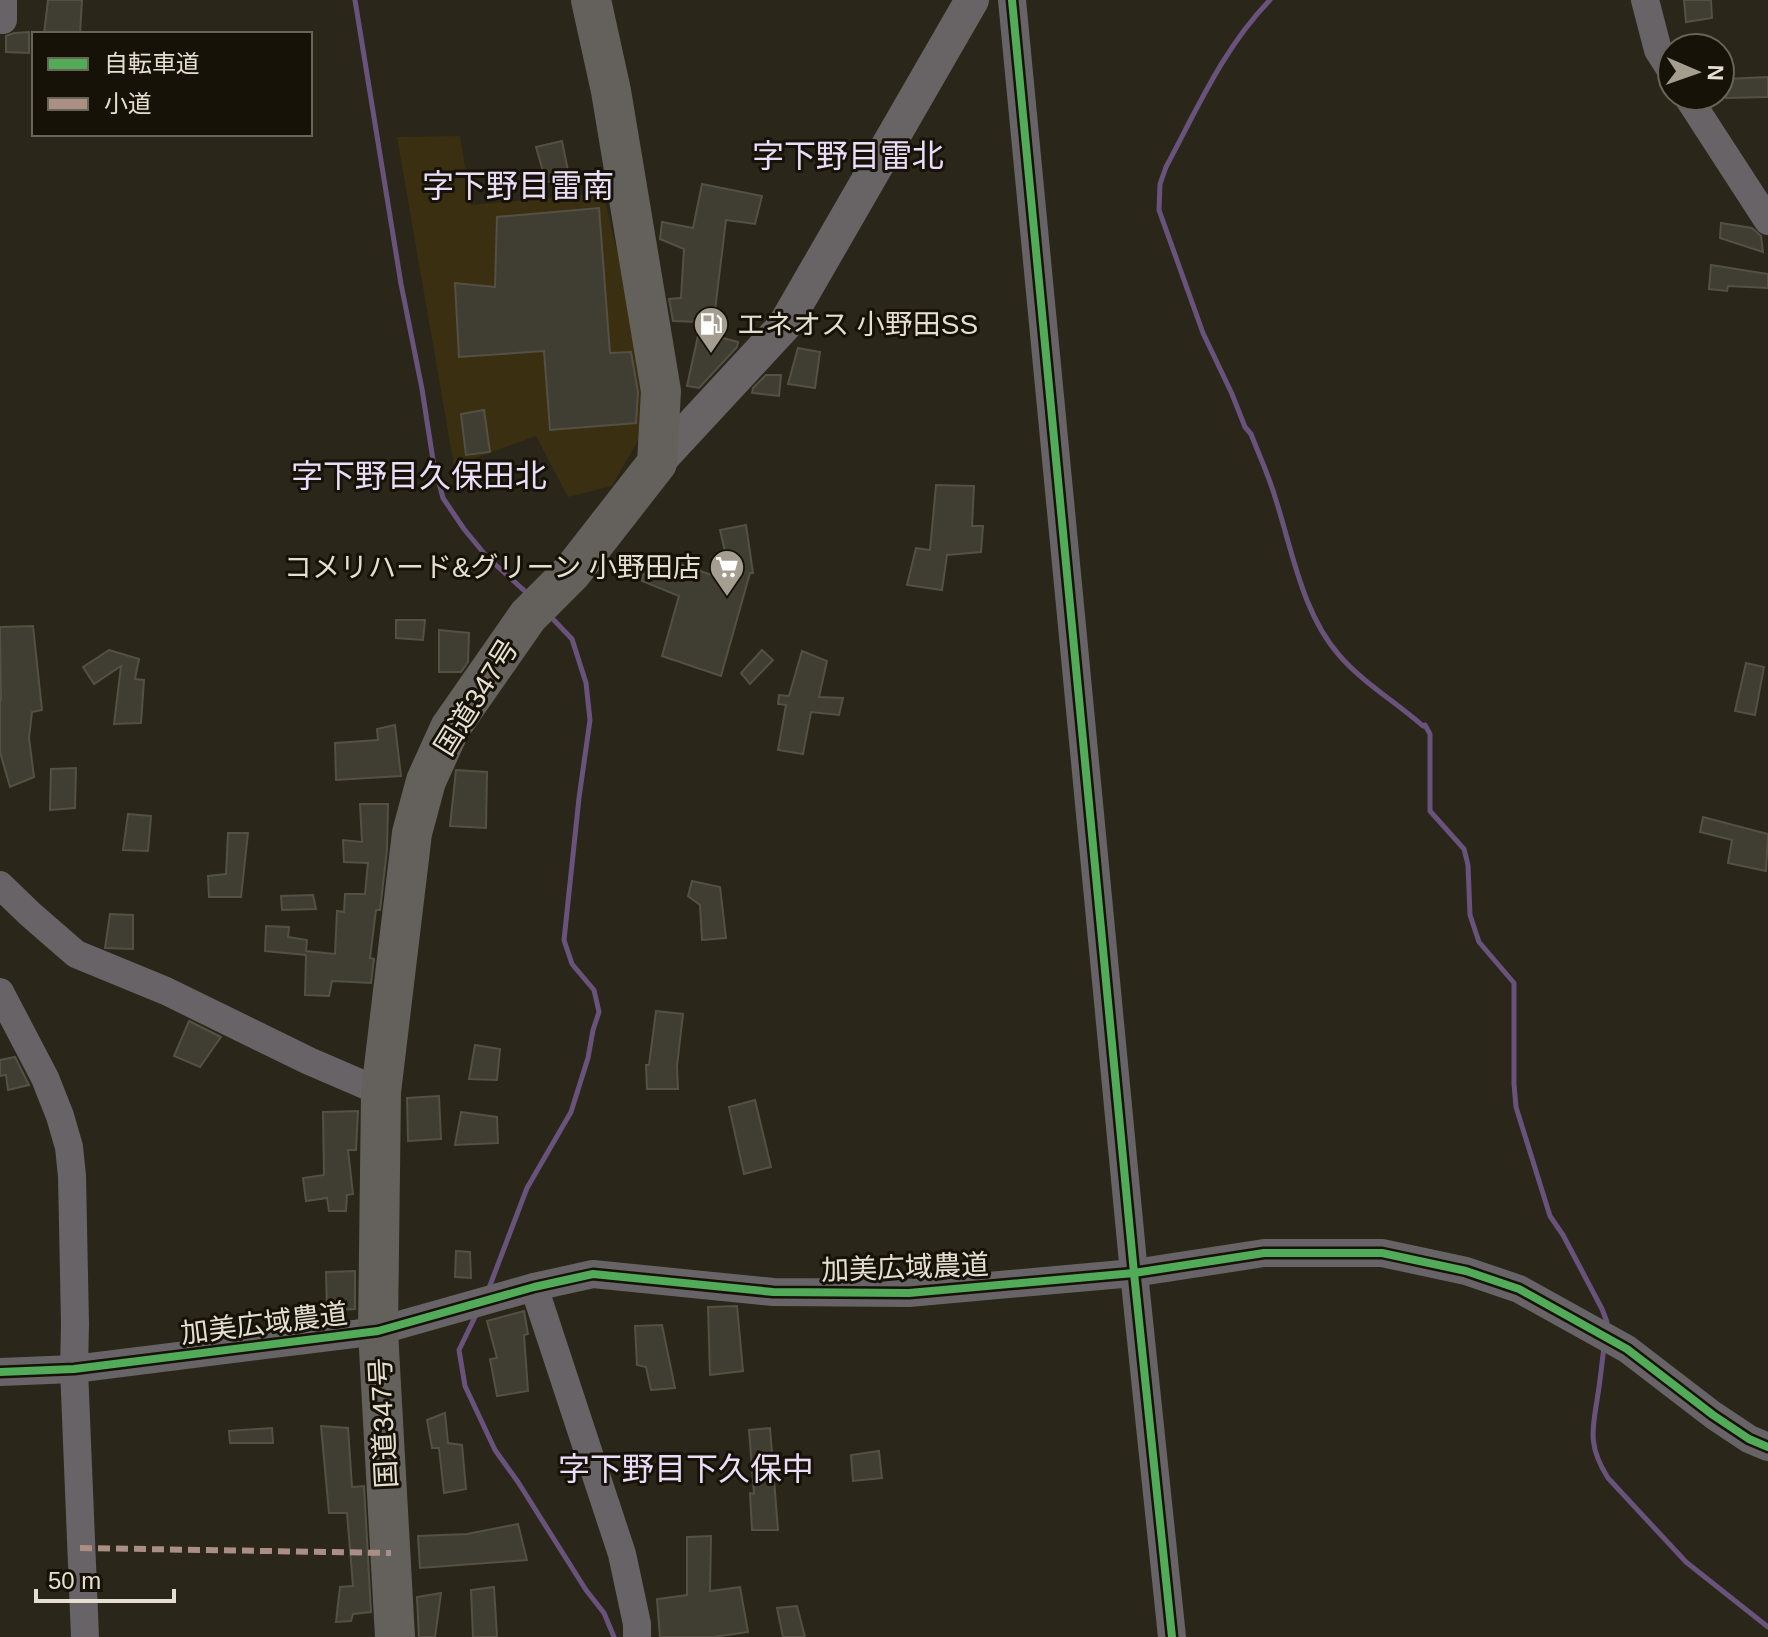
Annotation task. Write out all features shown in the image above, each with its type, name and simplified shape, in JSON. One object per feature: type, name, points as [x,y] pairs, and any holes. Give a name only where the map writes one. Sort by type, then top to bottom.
[{"type":"highway","points":[[591,0],[611,91],[661,391],[657,463]]},
{"type":"highway","name":"国道347号","points":[[395,1637],[378,1331],[381,1092],[412,833],[426,781],[450,728],[528,616],[572,572],[657,463]]},
{"type":"main road","points":[[657,463],[784,326],[972,0]]},
{"type":"street","points":[[1012,0],[1134,1273],[1172,1637]]},
{"type":"street","points":[[1645,0],[1656,42]]},
{"type":"street","points":[[1697,112],[1768,221]]},
{"type":"street","points":[[0,885],[76,954],[166,991],[309,1061],[381,1092]]},
{"type":"street","points":[[0,992],[45,1078],[69,1147],[85,1637]]},
{"type":"street","name":"加美広域農道","points":[[0,1372],[74,1369],[378,1331],[496,1297],[593,1274],[773,1292],[909,1293],[1134,1273],[1264,1253],[1382,1253],[1466,1271],[1519,1289],[1627,1349],[1713,1415],[1749,1439],[1768,1447]]},
{"type":"street","points":[[534,1287],[622,1554],[637,1637]]},
{"type":"shaded area","points":[[460,136],[471,205],[603,193],[639,342],[644,430],[612,486],[568,497],[536,436],[454,466],[397,137]]},
{"type":"building","points":[[48,0],[82,0],[80,32],[44,32]]},
{"type":"building","points":[[1684,0],[1711,0],[1712,18],[1686,22]]},
{"type":"building","points":[[29,32],[29,53],[6,52],[6,36]]},
{"type":"building","points":[[1768,77],[1768,97],[1736,98],[1736,79]]},
{"type":"building","points":[[562,141],[570,181],[546,182],[536,147]]},
{"type":"building","points":[[702,184],[762,196],[755,224],[726,220],[712,335],[738,342],[737,347],[699,388],[687,386],[701,322],[673,321],[669,299],[681,298],[684,249],[660,239],[662,222],[693,228]]},
{"type":"building","points":[[599,208],[610,353],[631,352],[638,392],[636,423],[550,430],[544,351],[459,357],[455,283],[495,287],[497,217]]},
{"type":"building","points":[[1721,223],[1752,228],[1761,236],[1763,252],[1720,238]]},
{"type":"building","points":[[1711,265],[1768,274],[1768,288],[1728,286],[1727,291],[1709,289]]},
{"type":"building","points":[[798,348],[820,352],[815,388],[788,384]]},
{"type":"building","points":[[766,375],[781,375],[779,396],[752,393]]},
{"type":"building","points":[[484,410],[490,452],[466,455],[461,414]]},
{"type":"building","points":[[936,485],[974,486],[972,526],[983,526],[981,552],[947,555],[942,590],[907,585],[916,548],[930,550]]},
{"type":"building","points":[[746,525],[753,573],[750,573],[721,676],[662,656],[679,596],[642,581],[648,553],[732,582],[720,530]]},
{"type":"building","points":[[396,620],[425,620],[423,640],[396,638]]},
{"type":"building","points":[[33,626],[42,710],[32,712],[29,738],[34,777],[10,787],[0,752],[0,627]]},
{"type":"building","points":[[439,630],[469,633],[468,662],[461,672],[439,672]]},
{"type":"building","points":[[109,650],[139,659],[135,679],[144,680],[141,723],[114,724],[121,666],[94,684],[83,667]]},
{"type":"building","points":[[762,650],[773,660],[750,684],[741,673]]},
{"type":"building","points":[[802,651],[827,661],[819,697],[843,698],[839,715],[811,712],[803,754],[778,750],[786,705],[778,704],[779,695],[789,696]]},
{"type":"building","points":[[1746,663],[1764,667],[1755,715],[1735,711]]},
{"type":"building","points":[[395,725],[401,776],[336,780],[335,743],[378,740],[377,729]]},
{"type":"building","points":[[76,768],[75,808],[50,810],[51,769]]},
{"type":"building","points":[[456,770],[487,772],[486,828],[450,826]]},
{"type":"building","points":[[360,804],[388,804],[387,850],[380,910],[376,910],[370,958],[374,959],[371,983],[332,981],[329,996],[305,995],[306,955],[265,951],[266,926],[289,927],[288,937],[307,940],[306,951],[335,954],[337,911],[344,912],[345,894],[365,894],[368,863],[344,862],[343,840],[362,842]]},
{"type":"building","points":[[128,814],[151,816],[148,851],[123,850]]},
{"type":"building","points":[[1703,817],[1768,834],[1766,871],[1728,863],[1732,840],[1700,832]]},
{"type":"building","points":[[228,833],[248,833],[241,897],[209,897],[208,876],[226,874]]},
{"type":"building","points":[[692,881],[720,887],[726,938],[702,940],[700,905],[688,896]]},
{"type":"building","points":[[313,895],[316,909],[282,910],[281,896]]},
{"type":"building","points":[[110,914],[133,915],[133,949],[105,948]]},
{"type":"building","points":[[656,1011],[683,1014],[677,1066],[678,1089],[647,1089],[646,1065],[649,1065]]},
{"type":"building","points":[[189,1021],[221,1037],[200,1067],[174,1056]]},
{"type":"building","points":[[475,1045],[500,1049],[497,1080],[469,1079]]},
{"type":"building","points":[[15,1057],[29,1085],[8,1090],[6,1075],[0,1076],[0,1060]]},
{"type":"building","points":[[439,1096],[441,1139],[408,1141],[407,1098]]},
{"type":"building","points":[[755,1100],[771,1167],[744,1174],[729,1107]]},
{"type":"building","points":[[358,1111],[356,1150],[348,1150],[353,1194],[347,1195],[346,1211],[329,1211],[327,1198],[306,1201],[303,1178],[324,1175],[323,1112]]},
{"type":"building","points":[[461,1112],[497,1117],[498,1143],[455,1145]]},
{"type":"building","points":[[456,1251],[470,1252],[471,1278],[455,1277]]},
{"type":"building","points":[[355,1271],[355,1309],[327,1311],[326,1272]]},
{"type":"building","points":[[737,1306],[743,1371],[710,1375],[708,1307]]},
{"type":"building","points":[[524,1311],[528,1334],[524,1335],[528,1391],[497,1396],[490,1359],[497,1358],[487,1321]]},
{"type":"building","points":[[662,1325],[675,1388],[651,1390],[646,1367],[637,1365],[635,1326]]},
{"type":"building","points":[[445,1413],[448,1443],[462,1445],[466,1489],[444,1493],[439,1448],[432,1448],[427,1420]]},
{"type":"building","points":[[321,1426],[348,1428],[352,1487],[364,1486],[371,1612],[353,1614],[351,1621],[336,1622],[340,1587],[353,1586],[347,1513],[329,1513]]},
{"type":"building","points":[[272,1428],[273,1443],[230,1443],[229,1431]]},
{"type":"building","points":[[770,1428],[778,1530],[752,1530],[750,1493],[754,1494],[749,1430]]},
{"type":"building","points":[[879,1451],[882,1478],[853,1481],[851,1455]]},
{"type":"building","points":[[518,1524],[527,1560],[420,1568],[418,1536],[467,1534]]},
{"type":"building","points":[[711,1536],[710,1591],[740,1587],[748,1632],[714,1637],[660,1637],[657,1599],[687,1595],[687,1537]]},
{"type":"building","points":[[494,1587],[497,1637],[473,1637],[471,1590]]},
{"type":"building","points":[[441,1593],[435,1637],[419,1637],[417,1597]]},
{"type":"building","points":[[797,1606],[805,1637],[783,1637],[777,1608]]},
{"type":"waterway","points":[[355,0],[401,284],[433,460],[443,498],[487,557],[528,594]]},
{"type":"waterway","points":[[1270,0],[1225,58],[1200,101],[1166,167],[1160,184],[1159,210],[1203,333],[1267,473],[1300,580],[1316,620],[1348,665],[1425,725],[1430,734],[1430,811],[1464,849],[1468,865],[1470,915],[1479,942],[1514,983],[1516,1107],[1550,1216],[1602,1309],[1606,1327]]},
{"type":"waterway","points":[[489,1288],[527,1188],[571,1112],[599,1012],[594,990],[572,964],[564,940],[590,720],[586,683],[572,639],[549,615]]},
{"type":"waterway","points":[[476,1315],[459,1350],[465,1386],[495,1450],[604,1613],[614,1637]]},
{"type":"waterway","points":[[1604,1348],[1593,1433],[1596,1454],[1608,1478],[1686,1562],[1768,1627]]},
{"type":"marked path","points":[[80,1548],[391,1553]]},
{"type":"cycle path","points":[[1012,0],[1134,1273],[1172,1637]]},
{"type":"cycle path","points":[[0,1372],[74,1369],[378,1331],[534,1287],[593,1274],[773,1292],[909,1293],[1134,1273],[1264,1253],[1382,1253],[1466,1271],[1519,1289],[1627,1349],[1713,1415],[1749,1439],[1768,1447]]},
{"type":"place","name":"エネオス 小野田SS","points":[[711,355]]},
{"type":"place","name":"コメリハード&グリーン 小野田店","points":[[727,598]]},
{"type":"district","name":"字下野目雷北","points":[[848,156]]},
{"type":"district","name":"字下野目雷南","points":[[518,186]]},
{"type":"district","name":"字下野目久保田北","points":[[419,476]]},
{"type":"district","name":"字下野目下久保中","points":[[686,1469]]}]
